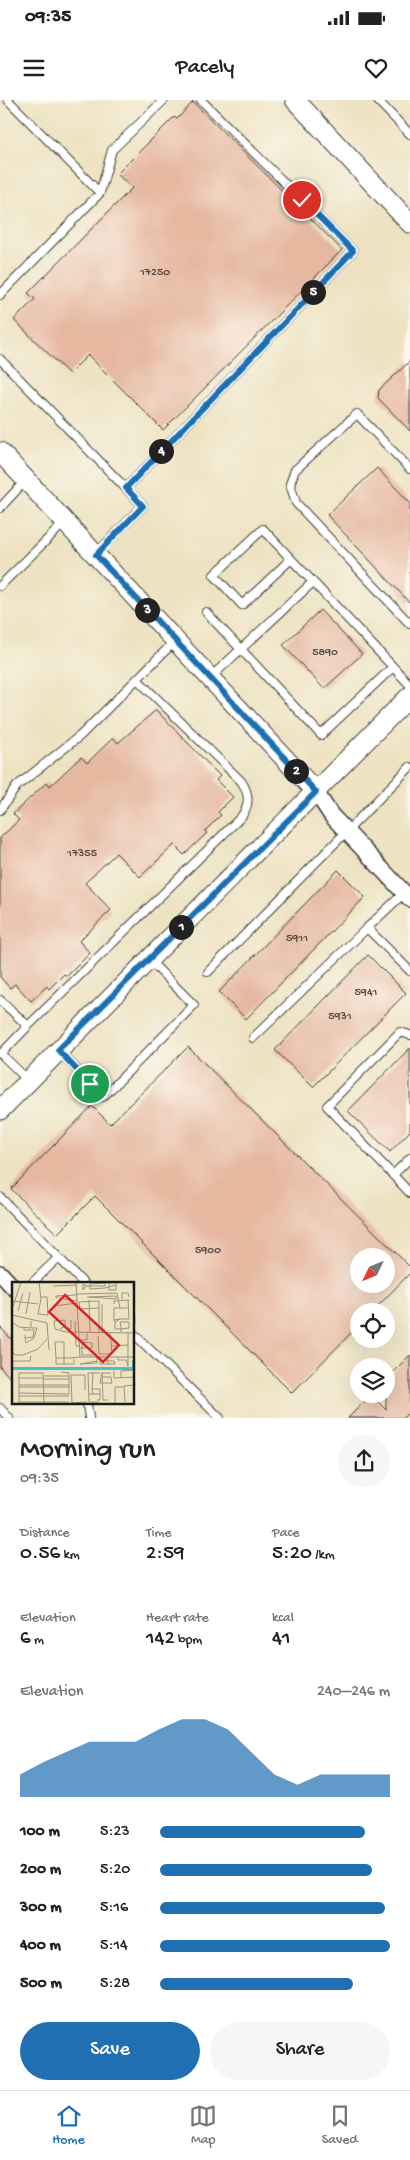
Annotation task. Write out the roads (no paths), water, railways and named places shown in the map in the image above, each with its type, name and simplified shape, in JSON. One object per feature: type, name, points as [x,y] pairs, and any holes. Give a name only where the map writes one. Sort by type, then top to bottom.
[{"type":"street","points":[[295,100],[410,223]]},
{"type":"street","points":[[0,452],[316,792],[331,815],[407,896]]},
{"type":"street","points":[[0,1110],[410,696]]},
{"type":"street","points":[[0,1273],[12,1286]]},
{"type":"lane","points":[[8,100],[100,193]]},
{"type":"lane","points":[[0,295],[100,193],[112,150],[164,100]]},
{"type":"lane","points":[[126,488],[353,251],[201,100]]},
{"type":"lane","points":[[377,100],[410,134]]},
{"type":"lane","points":[[0,359],[143,506],[96,555]]},
{"type":"lane","points":[[410,469],[357,414],[295,470],[290,484],[296,503],[410,624]]},
{"type":"lane","points":[[0,508],[26,480]]},
{"type":"lane","points":[[0,586],[65,522]]},
{"type":"lane","points":[[292,559],[242,605],[214,575],[263,529],[292,559],[410,685]]},
{"type":"lane","points":[[210,678],[313,582]]},
{"type":"lane","points":[[206,612],[321,735],[393,667]]},
{"type":"lane","points":[[0,810],[17,786],[81,735],[175,641]]},
{"type":"lane","points":[[29,1080],[0,1054],[241,818],[248,803],[246,788],[241,781],[137,679]]},
{"type":"lane","points":[[208,972],[410,768]]},
{"type":"lane","points":[[253,1038],[367,928],[407,896]]},
{"type":"lane","points":[[367,928],[410,971]]},
{"type":"lane","points":[[58,1050],[103,1097],[194,1005],[149,960]]},
{"type":"lane","points":[[0,1000],[28,1026]]},
{"type":"lane","points":[[410,1035],[400,1032],[328,1106],[410,1193]]},
{"type":"lane","points":[[393,1175],[410,1158]]},
{"type":"lane","points":[[0,1198],[82,1282]]},
{"type":"lane","points":[[33,1282],[58,1258]]},
{"type":"lane","points":[[135,1337],[220,1418]]},
{"type":"lane","points":[[87,1405],[89,1418]]},
{"type":"lane","points":[[0,1408],[9,1418]]}]
